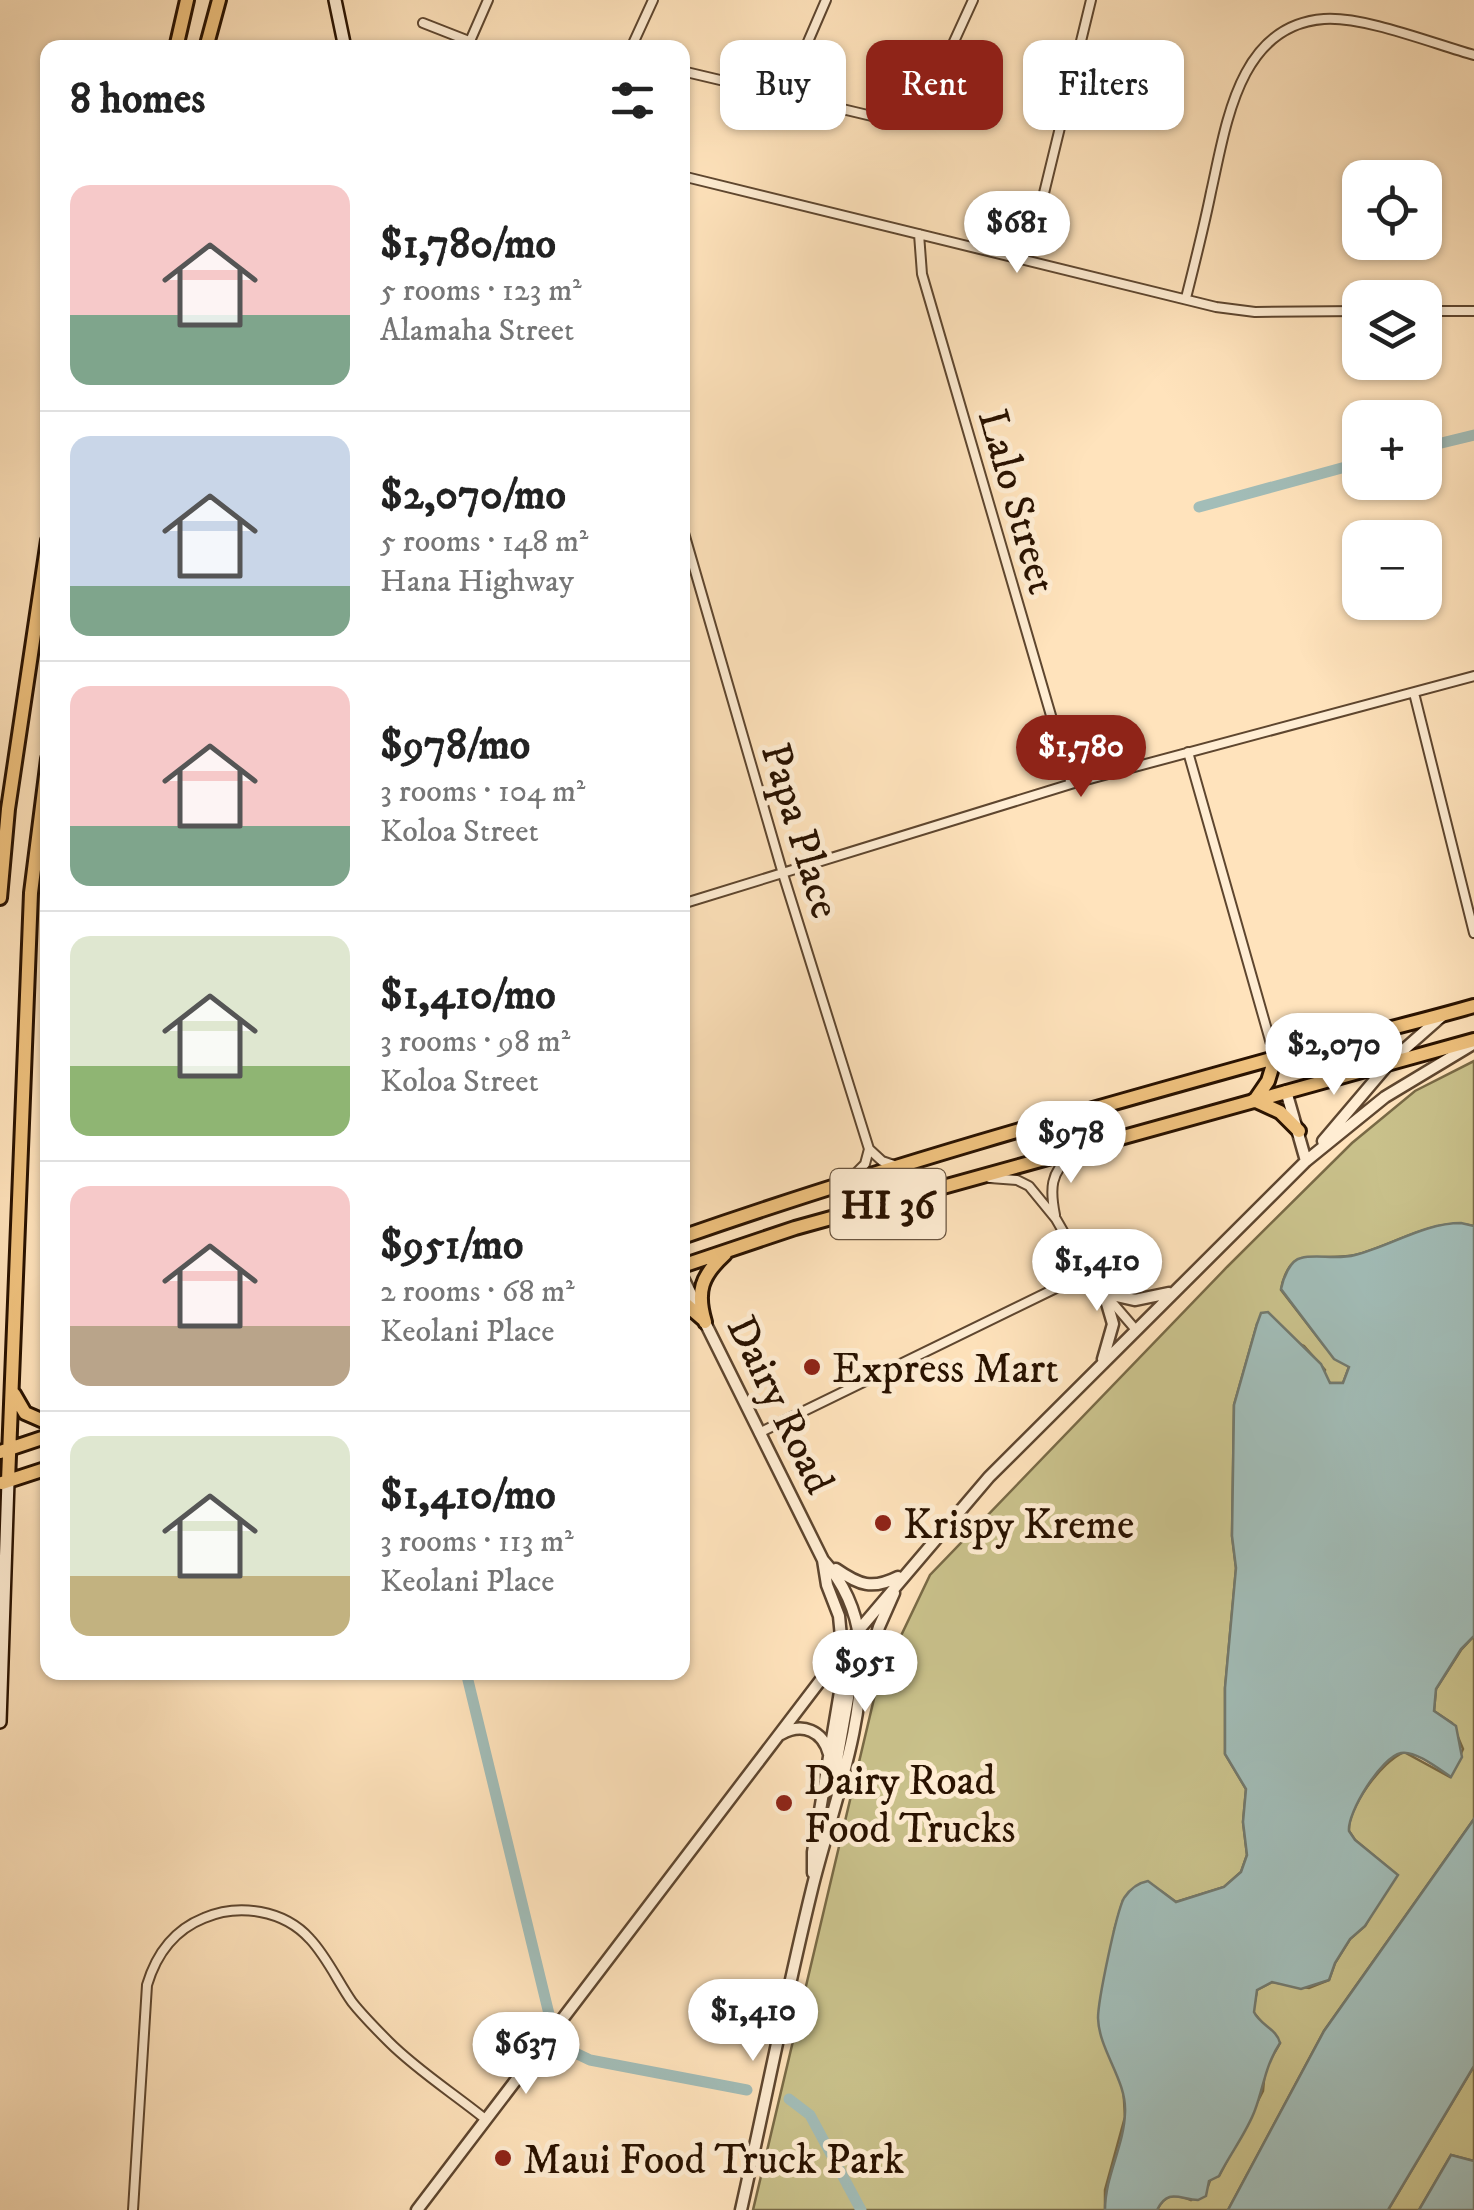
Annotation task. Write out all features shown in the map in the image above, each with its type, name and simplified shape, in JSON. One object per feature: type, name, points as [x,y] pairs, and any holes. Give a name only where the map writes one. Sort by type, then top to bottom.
[{"type":"main road","points":[[178,40],[187,0]]},
{"type":"main road","points":[[208,40],[219,0]]},
{"type":"main road","points":[[336,0],[344,40]]},
{"type":"main road","points":[[0,898],[8,809],[40,594]]},
{"type":"main road","points":[[40,822],[31,893],[14,1378],[14,1394],[21,1408],[40,1421]]},
{"type":"main road","name":"HI 36","points":[[690,1234],[908,1164],[1468,1007]]},
{"type":"main road","name":"HI 36","points":[[690,1263],[745,1243],[1391,1061],[1474,1042]]},
{"type":"main road","points":[[1275,1058],[1286,1091]]},
{"type":"main road","points":[[1275,1058],[1268,1081],[1254,1100],[1280,1112],[1299,1131]]},
{"type":"main road","points":[[705,1322],[699,1300],[706,1276],[724,1254],[745,1243]]},
{"type":"main road","points":[[690,1308],[705,1322]]},
{"type":"main road","points":[[0,1722],[5,1450],[14,1378]]},
{"type":"main road","points":[[5,1450],[40,1439]]},
{"type":"main road","points":[[4,1482],[40,1471]]},
{"type":"street","points":[[470,40],[488,0]]},
{"type":"street","points":[[635,40],[653,0]]},
{"type":"street","points":[[809,40],[826,0]]},
{"type":"street","points":[[846,111],[895,117],[920,106],[930,94],[974,0]]},
{"type":"street","points":[[1036,226],[1092,0]]},
{"type":"street","points":[[1186,298],[1234,91],[1255,57],[1270,42],[1295,25],[1336,19],[1474,55]]},
{"type":"street","points":[[423,24],[459,40]]},
{"type":"street","points":[[690,73],[720,80]]},
{"type":"street","points":[[690,178],[1235,310],[1342,312]]},
{"type":"street","name":"Lalo Street","points":[[919,234],[922,274],[1071,784]]},
{"type":"street","points":[[1442,312],[1474,311]]},
{"type":"street","name":"Papa Place","points":[[690,554],[783,874],[869,1150]]},
{"type":"street","points":[[690,902],[1071,784],[1474,676]]},
{"type":"street","points":[[1414,692],[1474,932]]},
{"type":"street","points":[[1188,752],[1275,1058]]},
{"type":"street","points":[[1468,1007],[1474,995]]},
{"type":"street","points":[[813,1884],[812,1852],[844,1650],[989,1477],[1306,1161],[1391,1061],[1444,1014]]},
{"type":"street","points":[[1306,1161],[1385,1097],[1474,1042]]},
{"type":"street","points":[[1286,1091],[1306,1161]]},
{"type":"street","points":[[845,1183],[863,1167],[869,1150],[886,1163],[908,1164]]},
{"type":"street","points":[[1056,1219],[1054,1176],[1062,1164],[1082,1150]]},
{"type":"street","points":[[980,1179],[1022,1182],[1056,1219],[1087,1273],[1136,1330]]},
{"type":"street","points":[[759,1432],[1087,1273]]},
{"type":"street","points":[[1104,1294],[1135,1300],[1174,1291]]},
{"type":"street","name":"Dairy Road","points":[[690,1292],[823,1560],[840,1578],[854,1610],[860,1690]]},
{"type":"street","points":[[1102,1364],[1113,1324],[1104,1294]]},
{"type":"street","points":[[823,1560],[863,1586],[880,1585],[903,1575]]},
{"type":"street","name":"Dairy Road","points":[[823,1560],[844,1650]]},
{"type":"street","points":[[741,2210],[860,1690],[878,1627],[903,1575]]},
{"type":"street","points":[[417,2210],[777,1738],[839,1666]]},
{"type":"street","points":[[838,1789],[837,1760],[851,1681],[839,1666]]},
{"type":"street","points":[[777,1738],[794,1729],[811,1730],[824,1740],[829,1759]]},
{"type":"street","points":[[134,2210],[146,1985],[161,1953],[178,1933],[216,1914],[262,1912],[300,1929],[316,1945],[354,2005],[393,2046],[484,2118]]},
{"type":"shaded area","points":[[1474,1061],[1474,1226],[1429,1228],[1355,1255],[1305,1258],[1291,1265],[1281,1290],[1325,1347],[1349,1367],[1343,1383],[1330,1383],[1324,1377],[1325,1370],[1304,1346],[1257,1324],[1234,1405],[1232,1536],[1236,1568],[1225,1688],[1225,1754],[1246,1789],[1243,1822],[1247,1855],[1241,1872],[1224,1887],[1176,1902],[1161,1891],[1123,1900],[1114,1931],[1125,2117],[1105,2190],[1105,2210],[753,2210],[877,1686],[930,1575],[1352,1143],[1415,1091]]},
{"type":"shaded area","points":[[1474,1636],[1474,1819],[1324,2031],[1228,2210],[1157,2210],[1171,2196],[1191,2200],[1208,2186],[1211,2178],[1219,2176],[1263,2091],[1265,2069],[1280,2043],[1253,2012],[1257,1990],[1272,1982],[1309,1988],[1329,1980],[1335,1963],[1350,1939],[1365,1926],[1395,1873],[1349,1831],[1354,1810],[1368,1786],[1404,1752],[1450,1777],[1463,1749],[1452,1723],[1434,1711],[1436,1689]]},
{"type":"shaded area","points":[[1474,2066],[1474,2161],[1451,2155],[1419,2210],[1388,2210]]},
{"type":"water","points":[[1461,1223],[1474,1226],[1474,1636],[1436,1689],[1434,1711],[1456,1726],[1462,1757],[1451,1777],[1420,1757],[1401,1753],[1384,1764],[1359,1799],[1349,1831],[1398,1875],[1365,1926],[1350,1939],[1329,1980],[1301,1989],[1272,1982],[1257,1990],[1254,2012],[1280,2043],[1252,2118],[1219,2176],[1209,2181],[1206,2196],[1198,2200],[1170,2197],[1157,2210],[1105,2210],[1125,2113],[1122,2089],[1098,2018],[1108,1957],[1124,1898],[1134,1887],[1148,1881],[1176,1902],[1224,1887],[1241,1872],[1247,1855],[1243,1822],[1246,1789],[1225,1754],[1225,1688],[1236,1568],[1232,1536],[1234,1405],[1257,1324],[1261,1313],[1268,1312],[1321,1364],[1330,1383],[1343,1383],[1349,1367],[1334,1359],[1281,1289],[1290,1266],[1301,1258],[1355,1255],[1434,1227]]},
{"type":"water","points":[[1474,1819],[1474,2066],[1388,2210],[1228,2210],[1324,2031]]},
{"type":"water","points":[[1451,2155],[1474,2161],[1474,2210],[1419,2210]]},
{"type":"waterway","points":[[1442,443],[1474,435]]},
{"type":"waterway","points":[[1199,507],[1342,468]]},
{"type":"waterway","points":[[468,1680],[549,2014]]},
{"type":"waterway","points":[[569,2050],[590,2060],[747,2090]]},
{"type":"waterway","points":[[789,2099],[810,2115],[861,2210]]},
{"type":"place","name":"Express Mart","points":[[812,1367]]},
{"type":"place","name":"Krispy Kreme","points":[[883,1523]]},
{"type":"place","name":"Dairy Road Food Trucks","points":[[784,1803]]},
{"type":"place","name":"Maui Food Truck Park","points":[[503,2158]]}]
